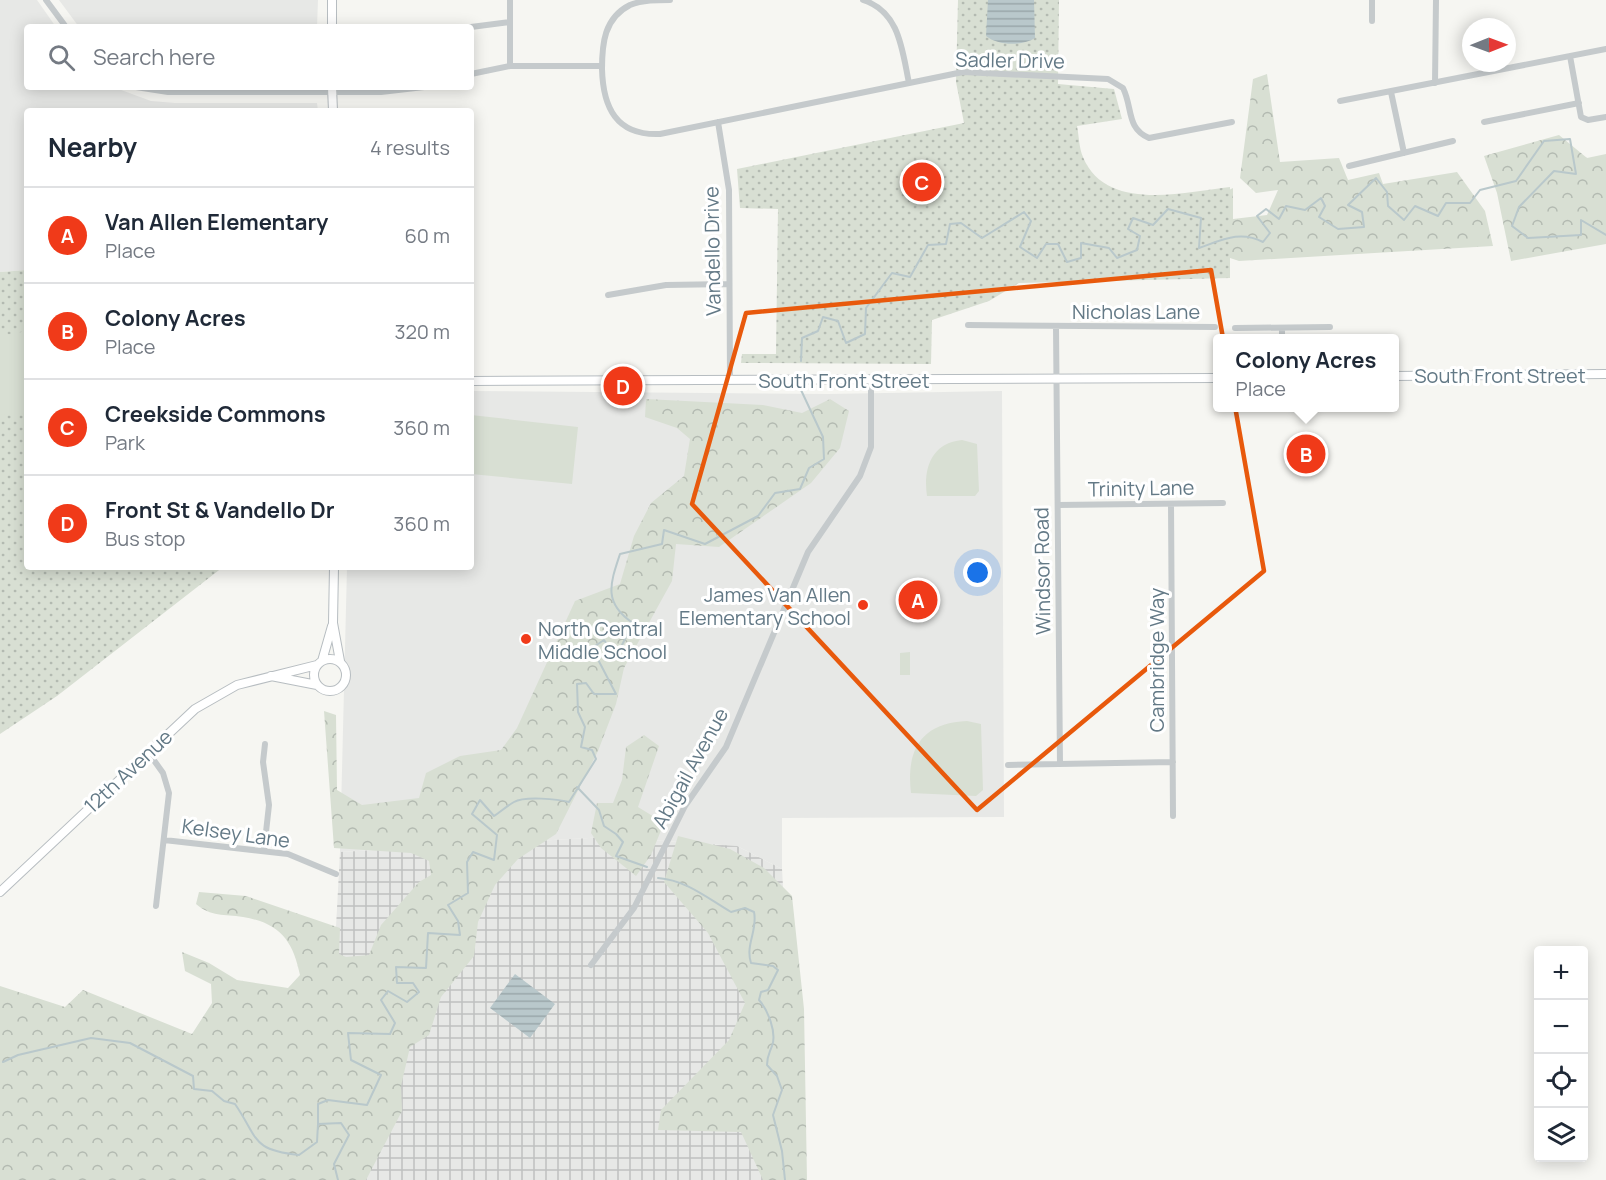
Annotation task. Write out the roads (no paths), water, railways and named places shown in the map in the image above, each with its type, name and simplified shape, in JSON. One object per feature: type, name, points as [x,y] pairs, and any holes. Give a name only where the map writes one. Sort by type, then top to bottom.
[{"type":"street","points":[[46,0],[64,24]]},
{"type":"street","points":[[332,0],[332,24]]},
{"type":"street","points":[[510,0],[510,66]]},
{"type":"street","name":"Sadler Drive","points":[[670,0],[640,2],[615,16],[603,42],[603,89],[607,105],[617,119],[632,130],[660,134],[971,71],[1108,79],[1123,88],[1132,123],[1141,135],[1149,138],[1232,123]]},
{"type":"street","points":[[863,0],[882,9],[894,23],[909,83]]},
{"type":"street","points":[[1372,0],[1372,21]]},
{"type":"street","points":[[1435,83],[1436,0]]},
{"type":"street","points":[[474,27],[510,22]]},
{"type":"street","points":[[1340,101],[1606,49]]},
{"type":"street","points":[[1570,56],[1581,117],[1588,120],[1606,117]]},
{"type":"street","points":[[474,73],[510,66],[602,66]]},
{"type":"street","points":[[155,90],[168,92],[277,90]]},
{"type":"street","points":[[332,90],[333,108]]},
{"type":"street","points":[[348,90],[381,92],[398,90]]},
{"type":"street","points":[[1390,92],[1404,153]]},
{"type":"street","points":[[1484,122],[1579,103]]},
{"type":"street","name":"Vandello Drive","points":[[718,122],[729,190],[730,380]]},
{"type":"street","points":[[1349,166],[1453,141]]},
{"type":"street","points":[[608,295],[666,285],[729,284]]},
{"type":"street","name":"Nicholas Lane","points":[[968,326],[1215,327]]},
{"type":"street","name":"Nicholas Lane","points":[[1056,327],[1057,379]]},
{"type":"street","points":[[1235,328],[1330,327]]},
{"type":"street","points":[[1282,328],[1282,334]]},
{"type":"street","name":"South Front Street","points":[[1399,376],[1606,374]]},
{"type":"street","name":"South Front Street","points":[[474,381],[1213,378]]},
{"type":"street","name":"Windsor Road","points":[[1057,379],[1060,764]]},
{"type":"street","name":"Abigail Avenue","points":[[591,965],[634,908],[685,806],[726,747],[808,552],[864,469],[871,447],[871,381]]},
{"type":"street","name":"Trinity Lane","points":[[1058,506],[1223,503]]},
{"type":"street","name":"Cambridge Way","points":[[1171,504],[1173,816]]},
{"type":"street","points":[[333,623],[314,676],[317,685],[324,690],[333,691],[344,685],[347,675],[340,661],[333,623],[334,570]]},
{"type":"street","points":[[319,663],[331,658],[340,661]]},
{"type":"street","name":"12th Avenue","points":[[0,892],[148,752],[209,699],[237,685],[319,663]]},
{"type":"street","name":"12th Avenue","points":[[270,676],[317,685]]},
{"type":"street","points":[[264,850],[269,805],[263,762],[265,744]]},
{"type":"street","points":[[148,752],[158,764],[167,782],[169,793],[156,906]]},
{"type":"street","points":[[1008,765],[1173,762]]},
{"type":"street","name":"Kelsey Lane","points":[[164,840],[264,850],[288,855],[336,874]]},
{"type":"waterway","points":[[801,361],[802,338],[818,331],[823,317],[838,321],[846,343],[865,334],[866,308],[892,273],[910,277],[928,245],[946,244],[950,224],[961,223],[982,238],[1024,212],[1031,221],[1020,247],[1037,258],[1046,244],[1058,244],[1067,262],[1081,258],[1081,243],[1109,248],[1117,258],[1137,250],[1140,236],[1128,229],[1133,218],[1153,225],[1168,209],[1201,218],[1199,248],[1223,239],[1239,237],[1255,238],[1263,242],[1270,233],[1257,216],[1266,209],[1279,219],[1286,206],[1305,210],[1321,198],[1325,206],[1319,217],[1338,229],[1364,227],[1362,212],[1348,205],[1376,178],[1387,192],[1388,206],[1404,220],[1415,206],[1438,216],[1446,203],[1470,203],[1480,190],[1516,181],[1544,141],[1570,139],[1576,174],[1554,171],[1519,207],[1512,226],[1528,238],[1581,235],[1581,220],[1606,235]]},
{"type":"waterway","points":[[338,1180],[334,1164],[349,1135],[341,1123],[318,1124],[318,1104],[328,1100],[367,1105],[381,1075],[351,1060],[348,1033],[390,1034],[395,1023],[381,1000],[388,991],[407,1002],[419,992],[413,983],[397,983],[396,967],[426,968],[428,933],[460,935],[458,921],[448,905],[468,893],[467,862],[473,852],[494,860],[497,835],[472,814],[480,800],[494,816],[519,800],[541,799],[569,802],[596,759],[592,750],[581,747],[585,727],[578,712],[577,684],[586,683],[594,694],[616,694],[592,648],[604,640],[616,657],[633,623],[623,616],[613,600],[612,584],[620,554],[662,544],[664,530],[705,544],[758,516],[775,493],[800,489],[809,468],[824,459],[823,437],[801,390]]},
{"type":"waterway","points":[[577,787],[599,810],[604,826],[623,842],[616,856],[647,867]]},
{"type":"waterway","points":[[658,878],[687,886],[731,912],[745,908],[754,912],[751,963],[773,966],[778,970],[768,990],[761,992],[759,1000],[766,1010],[773,1035],[767,1065],[777,1076],[782,1090],[773,1115],[782,1151],[785,1180]]},
{"type":"waterway","points":[[3,1062],[18,1055],[91,1038],[130,1043],[193,1076],[194,1089],[212,1091],[224,1101],[235,1104],[258,1141],[272,1150],[299,1155],[317,1142],[318,1124]]},
{"type":"place","name":"Creekside Commons","points":[[922,182]]},
{"type":"place","name":"Front St & Vandello Dr","points":[[623,386]]},
{"type":"place","name":"Colony Acres","points":[[1306,454]]},
{"type":"place","name":"Van Allen Elementary","points":[[918,600]]},
{"type":"place","name":"James Van Allen Elementary School","points":[[863,605]]},
{"type":"place","name":"North Central Middle School","points":[[526,639]]}]
